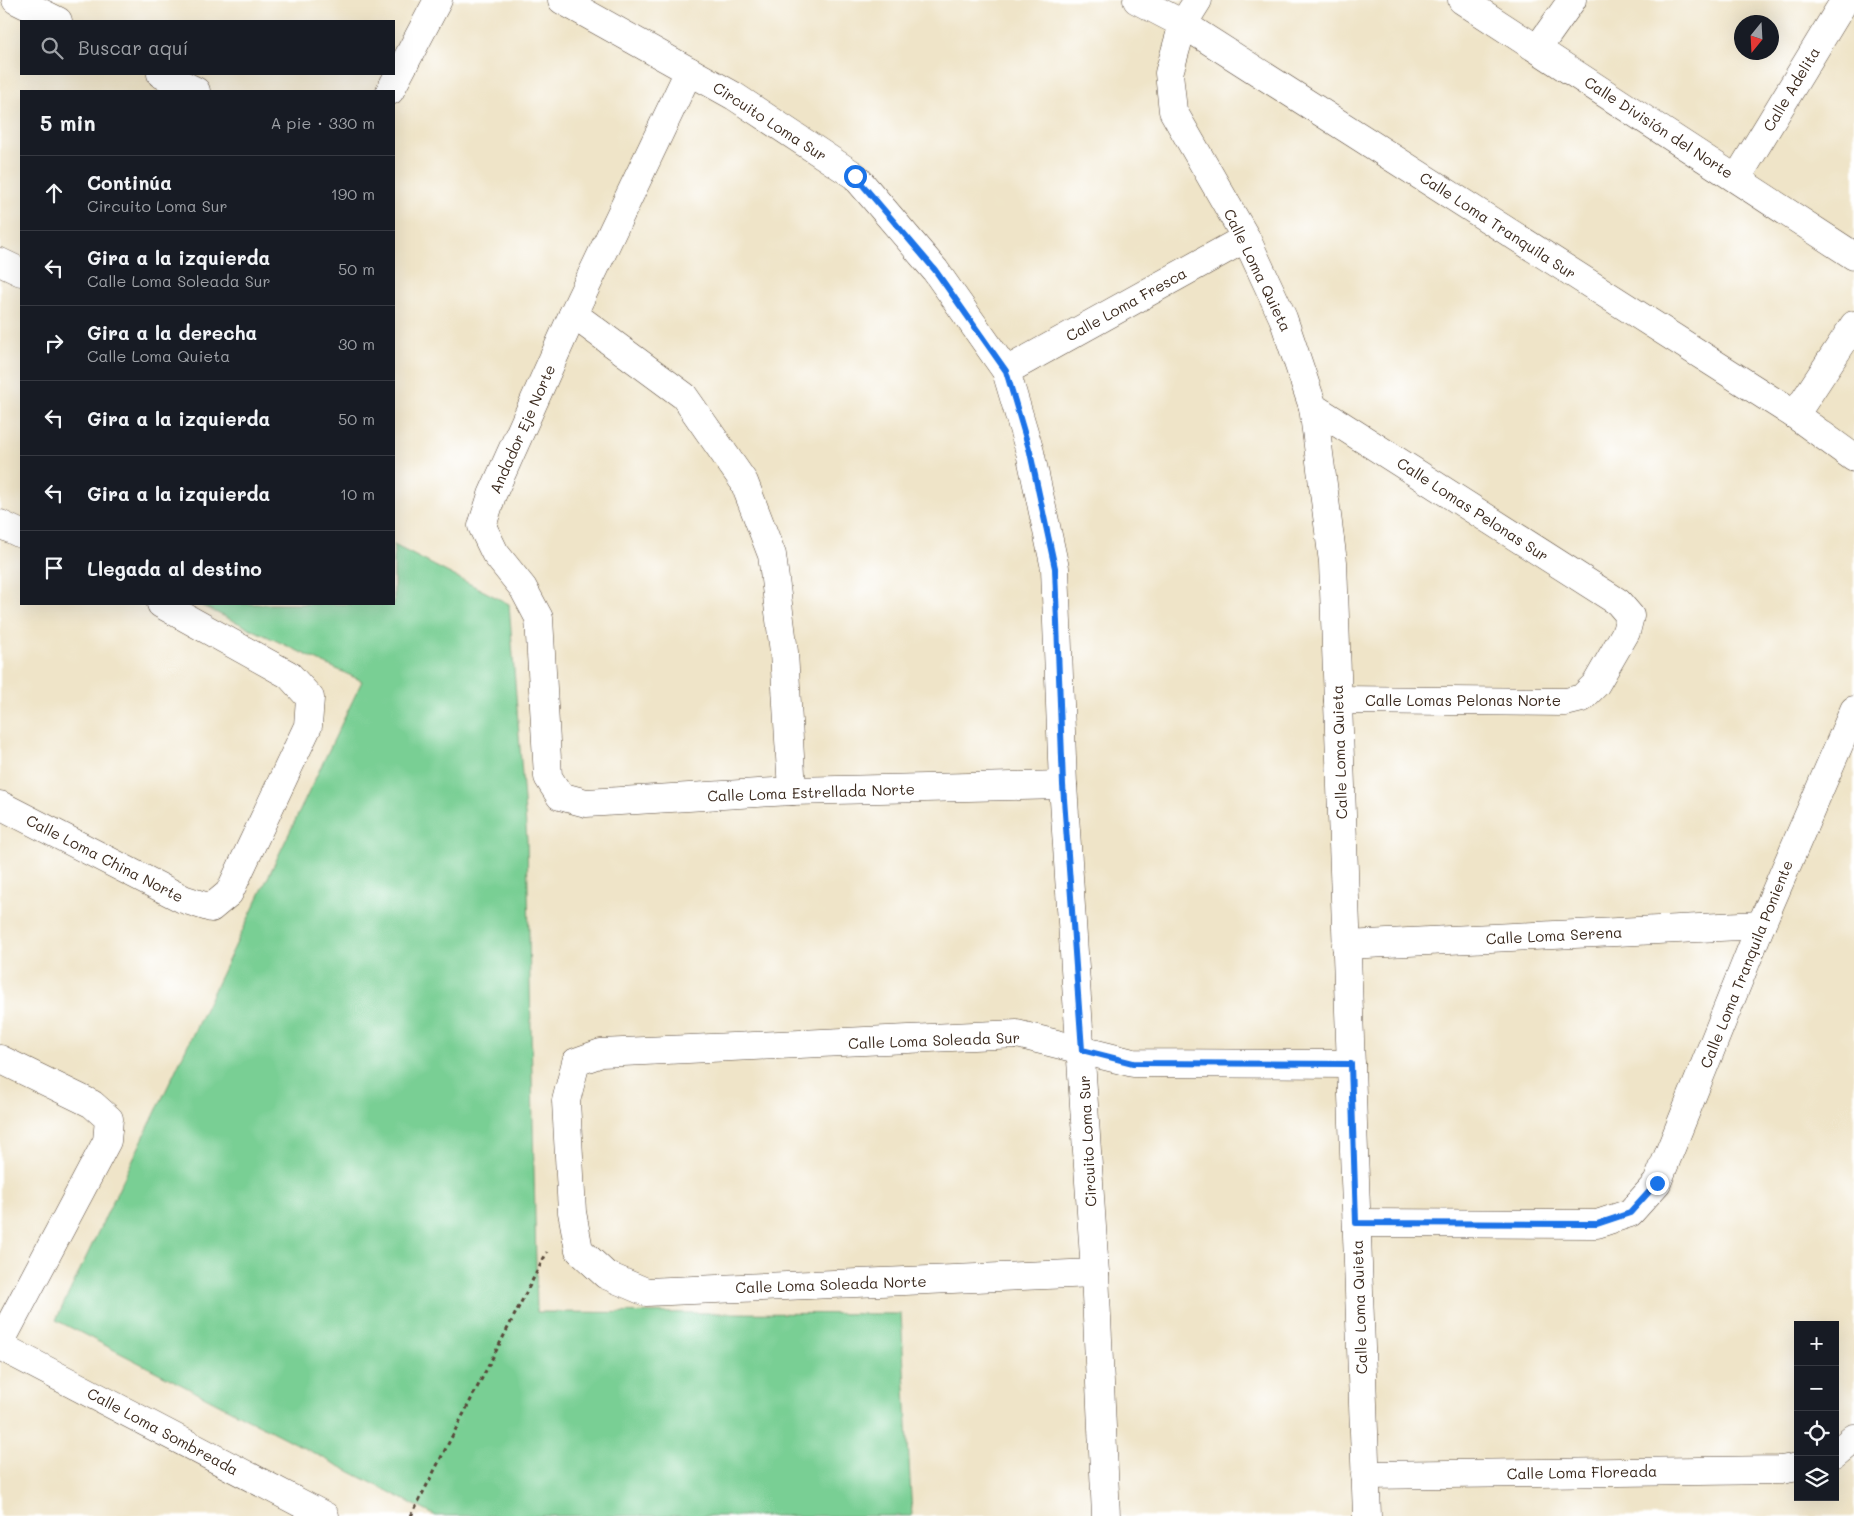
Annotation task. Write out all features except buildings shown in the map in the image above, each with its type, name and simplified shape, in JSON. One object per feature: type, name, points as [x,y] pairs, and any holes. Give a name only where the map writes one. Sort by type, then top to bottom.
[{"type":"street","points":[[16,0],[56,20]]},
{"type":"street","points":[[391,90],[438,0]]},
{"type":"street","name":"Circuito Loma Sur","points":[[562,0],[734,96],[855,176],[935,270],[1006,371],[1030,452],[1055,568],[1063,785],[1082,1050],[1095,1273],[1106,1516]]},
{"type":"street","name":"Calle Loma Tranquila Sur","points":[[1137,0],[1183,24],[1795,415],[1854,458]]},
{"type":"street","name":"Calle Loma Quieta","points":[[1198,0],[1183,24],[1169,73],[1173,112],[1246,238],[1283,318],[1313,407],[1333,562],[1367,1516]]},
{"type":"street","name":"Calle División del Norte","points":[[1462,0],[1738,178],[1854,256]]},
{"type":"street","points":[[1538,48],[1572,0]]},
{"type":"street","name":"Calle Adelita","points":[[1738,178],[1846,0]]},
{"type":"street","name":"Andador Eje Norte","points":[[560,796],[548,777],[538,618],[523,588],[495,553],[482,526],[492,495],[573,314],[689,71]]},
{"type":"street","points":[[164,75],[194,90]]},
{"type":"street","name":"Calle Loma Fresca","points":[[1006,371],[1246,238]]},
{"type":"street","points":[[0,262],[20,272]]},
{"type":"street","points":[[573,314],[684,396],[744,482],[772,555],[784,652],[792,791]]},
{"type":"street","points":[[1795,415],[1854,325]]},
{"type":"street","name":"Calle Lomas Pelonas Sur","points":[[1313,407],[1618,602],[1630,616]]},
{"type":"street","points":[[0,524],[20,534]]},
{"type":"street","name":"Calle Loma China Norte","points":[[0,806],[182,899],[210,908],[228,893],[308,726],[310,698],[289,676],[164,605]]},
{"type":"street","name":"Calle Lomas Pelonas Norte","points":[[1338,700],[1566,702],[1582,698],[1596,684],[1626,632],[1630,616]]},
{"type":"street","name":"Calle Loma Tranquila Poniente","points":[[1356,1223],[1597,1224],[1630,1213],[1657,1183],[1761,925],[1854,710]]},
{"type":"street","name":"Calle Loma Estrellada Norte","points":[[560,796],[586,803],[792,791],[1063,785]]},
{"type":"street","name":"Calle Loma Serena","points":[[1346,945],[1761,925]]},
{"type":"street","name":"Calle Loma Soleada Sur","points":[[572,1212],[566,1101],[576,1062],[601,1053],[1017,1034],[1133,1063],[1351,1064]]},
{"type":"street","points":[[0,1059],[92,1104],[109,1119],[107,1141],[0,1344]]},
{"type":"street","name":"Calle Loma Soleada Norte","points":[[572,1212],[579,1250],[606,1275],[646,1292],[1095,1273]]},
{"type":"street","name":"Calle Loma Sombreada","points":[[0,1344],[325,1516]]},
{"type":"street","points":[[1839,1451],[1854,1438]]},
{"type":"street","name":"Calle Loma Floreada","points":[[1365,1475],[1781,1470],[1794,1468]]},
{"type":"path","points":[[412,1516],[552,1243],[572,1212]]},
{"type":"green space","points":[[395,546],[509,604],[527,840],[537,1312],[901,1314],[912,1516],[436,1516],[56,1320],[362,681],[200,605],[395,605]]},
{"type":"route","points":[[855,176],[935,270],[1006,371],[1030,452],[1055,568],[1063,785],[1082,1050],[1133,1063],[1351,1064],[1356,1223],[1597,1224],[1630,1213],[1657,1183]]}]
